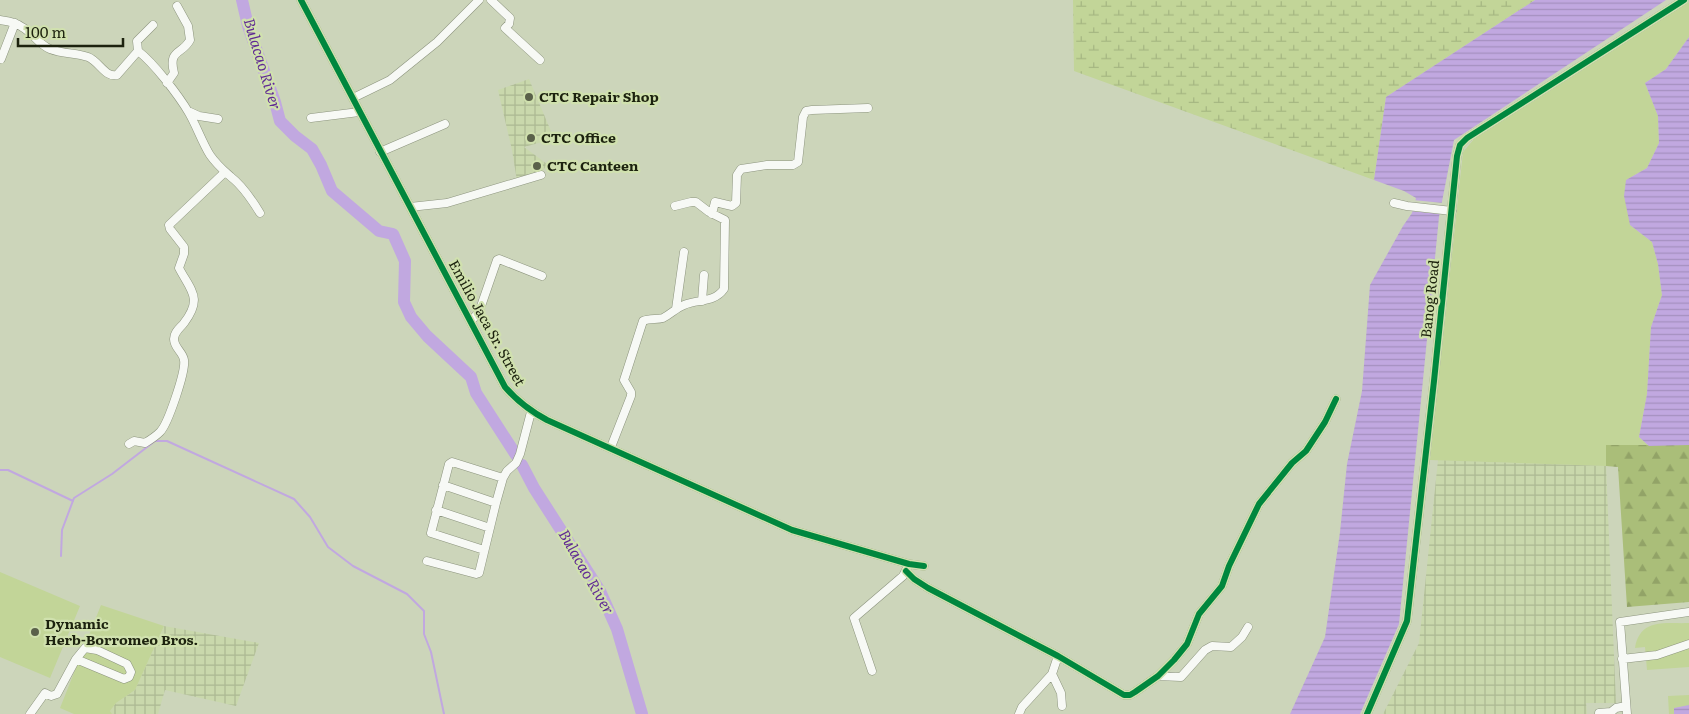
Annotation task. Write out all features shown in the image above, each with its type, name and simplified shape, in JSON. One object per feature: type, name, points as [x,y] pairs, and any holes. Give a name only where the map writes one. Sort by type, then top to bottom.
[{"type":"street","name":"Emilio Jaca Sr. Street","points":[[301,0],[506,387],[519,403],[531,412],[792,530],[908,568],[924,566]]},
{"type":"street","points":[[353,98],[390,80],[437,42],[469,4],[479,0]]},
{"type":"street","points":[[492,0],[510,18],[509,24],[505,28],[540,60]]},
{"type":"street","name":"Banog Road","points":[[1367,714],[1407,621],[1452,211],[1456,156],[1460,145],[1463,141],[1684,0]]},
{"type":"street","points":[[167,83],[174,73],[172,66],[175,54],[186,46],[190,40],[188,26],[176,6]]},
{"type":"street","points":[[0,20],[23,27],[42,45],[67,54],[90,58],[110,75],[117,75],[138,51],[137,41],[153,25]]},
{"type":"street","points":[[0,59],[15,23]]},
{"type":"street","points":[[138,51],[146,57],[188,111],[210,154],[224,173],[231,177],[253,201],[260,213]]},
{"type":"street","points":[[712,214],[715,202],[732,206],[736,203],[737,175],[741,169],[767,165],[793,165],[798,162],[803,117],[806,112],[812,110],[868,108]]},
{"type":"street","points":[[188,111],[199,116],[218,119]]},
{"type":"street","points":[[311,118],[359,112]]},
{"type":"street","points":[[380,152],[445,124]]},
{"type":"street","points":[[129,444],[134,441],[144,443],[162,430],[174,403],[183,364],[183,356],[174,340],[175,332],[191,312],[194,293],[179,268],[184,254],[184,247],[169,225],[224,173]]},
{"type":"street","points":[[410,207],[447,203],[541,176]]},
{"type":"street","points":[[611,447],[631,396],[631,392],[624,380],[642,324],[646,320],[664,317],[684,304],[707,301],[722,292],[726,285],[725,220],[712,214],[696,202],[675,206]]},
{"type":"street","points":[[1394,203],[1452,211]]},
{"type":"street","points":[[676,309],[684,252]]},
{"type":"street","points":[[471,322],[479,312],[496,260],[542,276]]},
{"type":"street","points":[[702,301],[704,275]]},
{"type":"street","points":[[872,671],[854,618],[902,576],[908,568],[914,579],[928,588],[1058,656],[1124,695],[1130,695],[1158,676],[1187,644],[1199,614],[1222,586],[1229,566],[1259,504],[1292,463],[1306,451],[1325,422],[1336,399]]},
{"type":"street","points":[[427,561],[476,574],[480,572],[484,550],[506,470],[516,462],[520,454],[531,412]]},
{"type":"street","points":[[484,550],[431,533],[436,510],[450,462],[504,478]]},
{"type":"street","points":[[443,485],[496,503]]},
{"type":"street","points":[[436,510],[490,528]]},
{"type":"street","points":[[1599,714],[1611,713],[1616,708],[1626,710],[1620,622],[1689,612]]},
{"type":"street","points":[[1158,676],[1181,677],[1205,650],[1212,646],[1231,647],[1242,637],[1248,627]]},
{"type":"street","points":[[1622,659],[1656,655],[1689,644]]},
{"type":"street","points":[[30,714],[44,693],[51,696],[57,694],[76,659],[85,648],[98,650],[128,664],[129,677],[124,679],[76,659]]},
{"type":"street","points":[[1019,714],[1022,707],[1052,674],[1058,656]]},
{"type":"street","points":[[1052,674],[1061,693],[1062,706]]},
{"type":"shaded area","points":[[1535,0],[1666,0],[1454,140],[1439,217],[1399,624],[1360,714],[1290,714],[1325,637],[1340,532],[1347,464],[1362,391],[1370,285],[1412,213],[1416,198],[1404,191],[1374,180],[1386,97]]},
{"type":"shaded area","points":[[1689,37],[1689,445],[1649,446],[1639,437],[1647,394],[1651,327],[1662,295],[1658,264],[1652,242],[1630,225],[1624,196],[1626,180],[1647,168],[1659,143],[1658,116],[1645,83],[1666,69]]},
{"type":"shaded area","points":[[529,79],[553,136],[546,138],[546,141],[524,147],[547,164],[541,174],[517,181],[498,90]]},
{"type":"shaded area","points":[[1438,460],[1606,466],[1616,703],[1586,703],[1587,714],[1383,714],[1419,643]]},
{"type":"shaded area","points":[[164,626],[259,643],[236,706],[165,690],[158,714],[112,714],[110,711],[116,703],[135,690]]},
{"type":"shaded area","points":[[1689,705],[1689,714],[1674,714],[1674,708]]},
{"type":"green space","points":[[1073,0],[1535,0],[1386,97],[1374,180],[1074,71]]},
{"type":"green space","points":[[1689,2],[1689,37],[1666,69],[1645,83],[1658,116],[1659,143],[1647,168],[1626,180],[1630,225],[1652,242],[1658,264],[1662,295],[1651,327],[1647,394],[1639,437],[1649,446],[1606,445],[1606,466],[1430,460],[1463,152],[1474,139]]},
{"type":"green space","points":[[1606,445],[1689,445],[1689,602],[1627,607],[1618,467],[1606,466]]},
{"type":"green space","name":"Dynamic Herb-Borromeo Bros.","points":[[0,572],[80,606],[50,678],[0,657]]},
{"type":"green space","points":[[101,605],[164,626],[135,690],[116,703],[110,711],[112,714],[74,714],[60,708]]},
{"type":"green space","points":[[1663,623],[1689,623],[1689,667],[1647,670],[1645,647],[1635,648],[1642,632],[1648,627]]},
{"type":"green space","points":[[1689,695],[1689,714],[1669,714],[1668,696]]},
{"type":"pier","points":[[1413,200],[1443,203],[1442,214],[1410,211]]},
{"type":"waterway","name":"Bulacao River","points":[[242,0],[248,26],[280,121],[312,149],[332,191],[379,231],[393,234],[405,261],[404,302],[411,317],[427,336],[471,377],[476,393],[516,455]]},
{"type":"waterway","points":[[61,556],[62,530],[74,498],[112,474],[155,441],[167,441],[294,499],[310,517],[328,547],[353,566],[407,594],[424,611],[424,634],[431,652],[444,714]]},
{"type":"waterway","name":"Bulacao River","points":[[522,465],[534,488],[600,591],[617,629],[642,714]]},
{"type":"waterway","points":[[0,470],[8,470],[73,501]]},
{"type":"cycle path","points":[[301,0],[505,387],[520,402],[547,420],[792,530],[909,564],[924,566]]},
{"type":"cycle path","points":[[1367,714],[1407,621],[1457,156],[1460,145],[1467,138],[1684,0]]},
{"type":"cycle path","points":[[906,571],[928,588],[1058,656],[1124,695],[1130,695],[1158,676],[1187,644],[1199,614],[1222,586],[1229,566],[1259,504],[1292,463],[1306,451],[1325,422],[1336,399]]},
{"type":"place","name":"CTC Repair Shop","points":[[529,97]]},
{"type":"place","name":"CTC Office","points":[[531,138]]},
{"type":"place","name":"CTC Canteen","points":[[537,166]]},
{"type":"place","name":"Dynamic Herb-Borromeo Bros.","points":[[35,632]]}]
